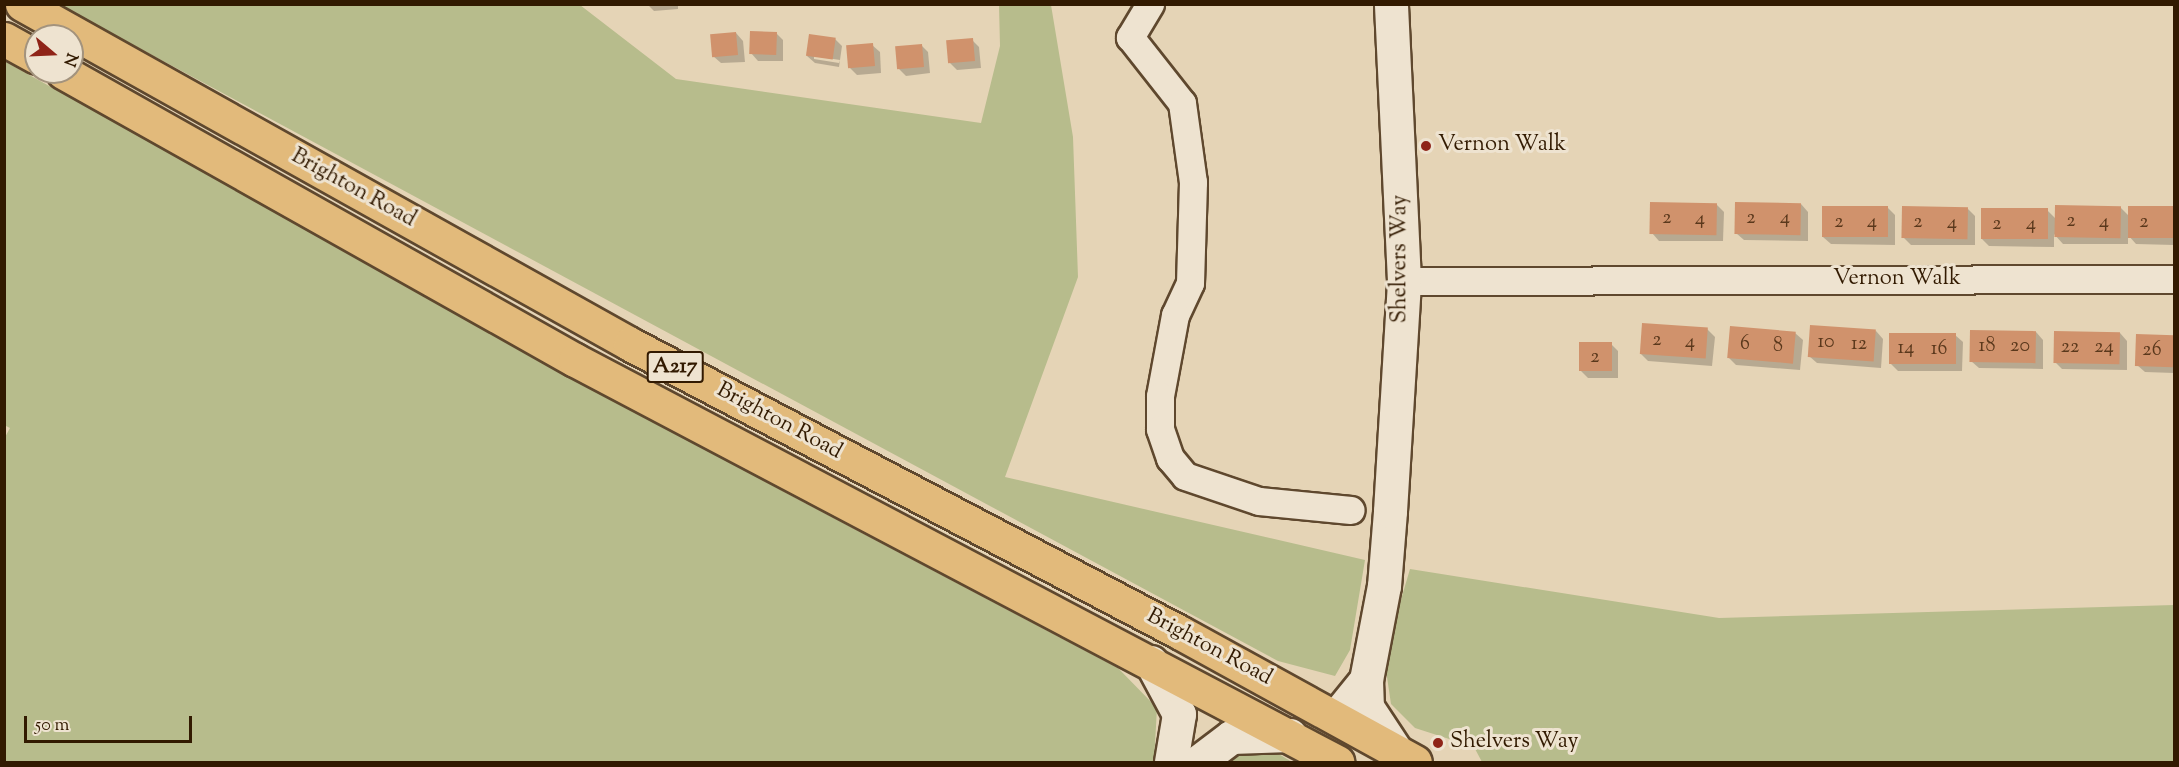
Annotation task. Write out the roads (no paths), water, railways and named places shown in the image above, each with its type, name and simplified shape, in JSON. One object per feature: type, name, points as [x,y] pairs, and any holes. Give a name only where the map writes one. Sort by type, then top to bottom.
[{"type":"highway","name":"Brighton Road","points":[[22,4],[630,344],[1336,717],[1407,758]]},
{"type":"highway","points":[[4,39],[24,50]]},
{"type":"highway","name":"Brighton Road","points":[[84,84],[575,360],[1290,735],[1337,762]]},
{"type":"highway","points":[[1336,717],[1341,742],[1361,762]]},
{"type":"street","points":[[1150,4],[1130,37],[1182,104],[1193,191],[1190,283],[1175,315],[1160,396],[1160,429],[1170,458],[1185,476],[1259,501],[1351,510]]},
{"type":"street","name":"Shelvers Way","points":[[1336,717],[1366,680],[1384,586],[1404,281],[1391,4]]},
{"type":"street","name":"Vernon Walk","points":[[1404,281],[2175,279]]},
{"type":"street","points":[[1151,662],[1179,714],[1171,762]]},
{"type":"street","points":[[1366,680],[1367,707],[1407,758]]},
{"type":"street","points":[[1198,762],[1231,737],[1290,735]]},
{"type":"place","name":"Vernon Walk","points":[[1426,146]]},
{"type":"place","name":"Shelvers Way","points":[[1438,743]]}]
